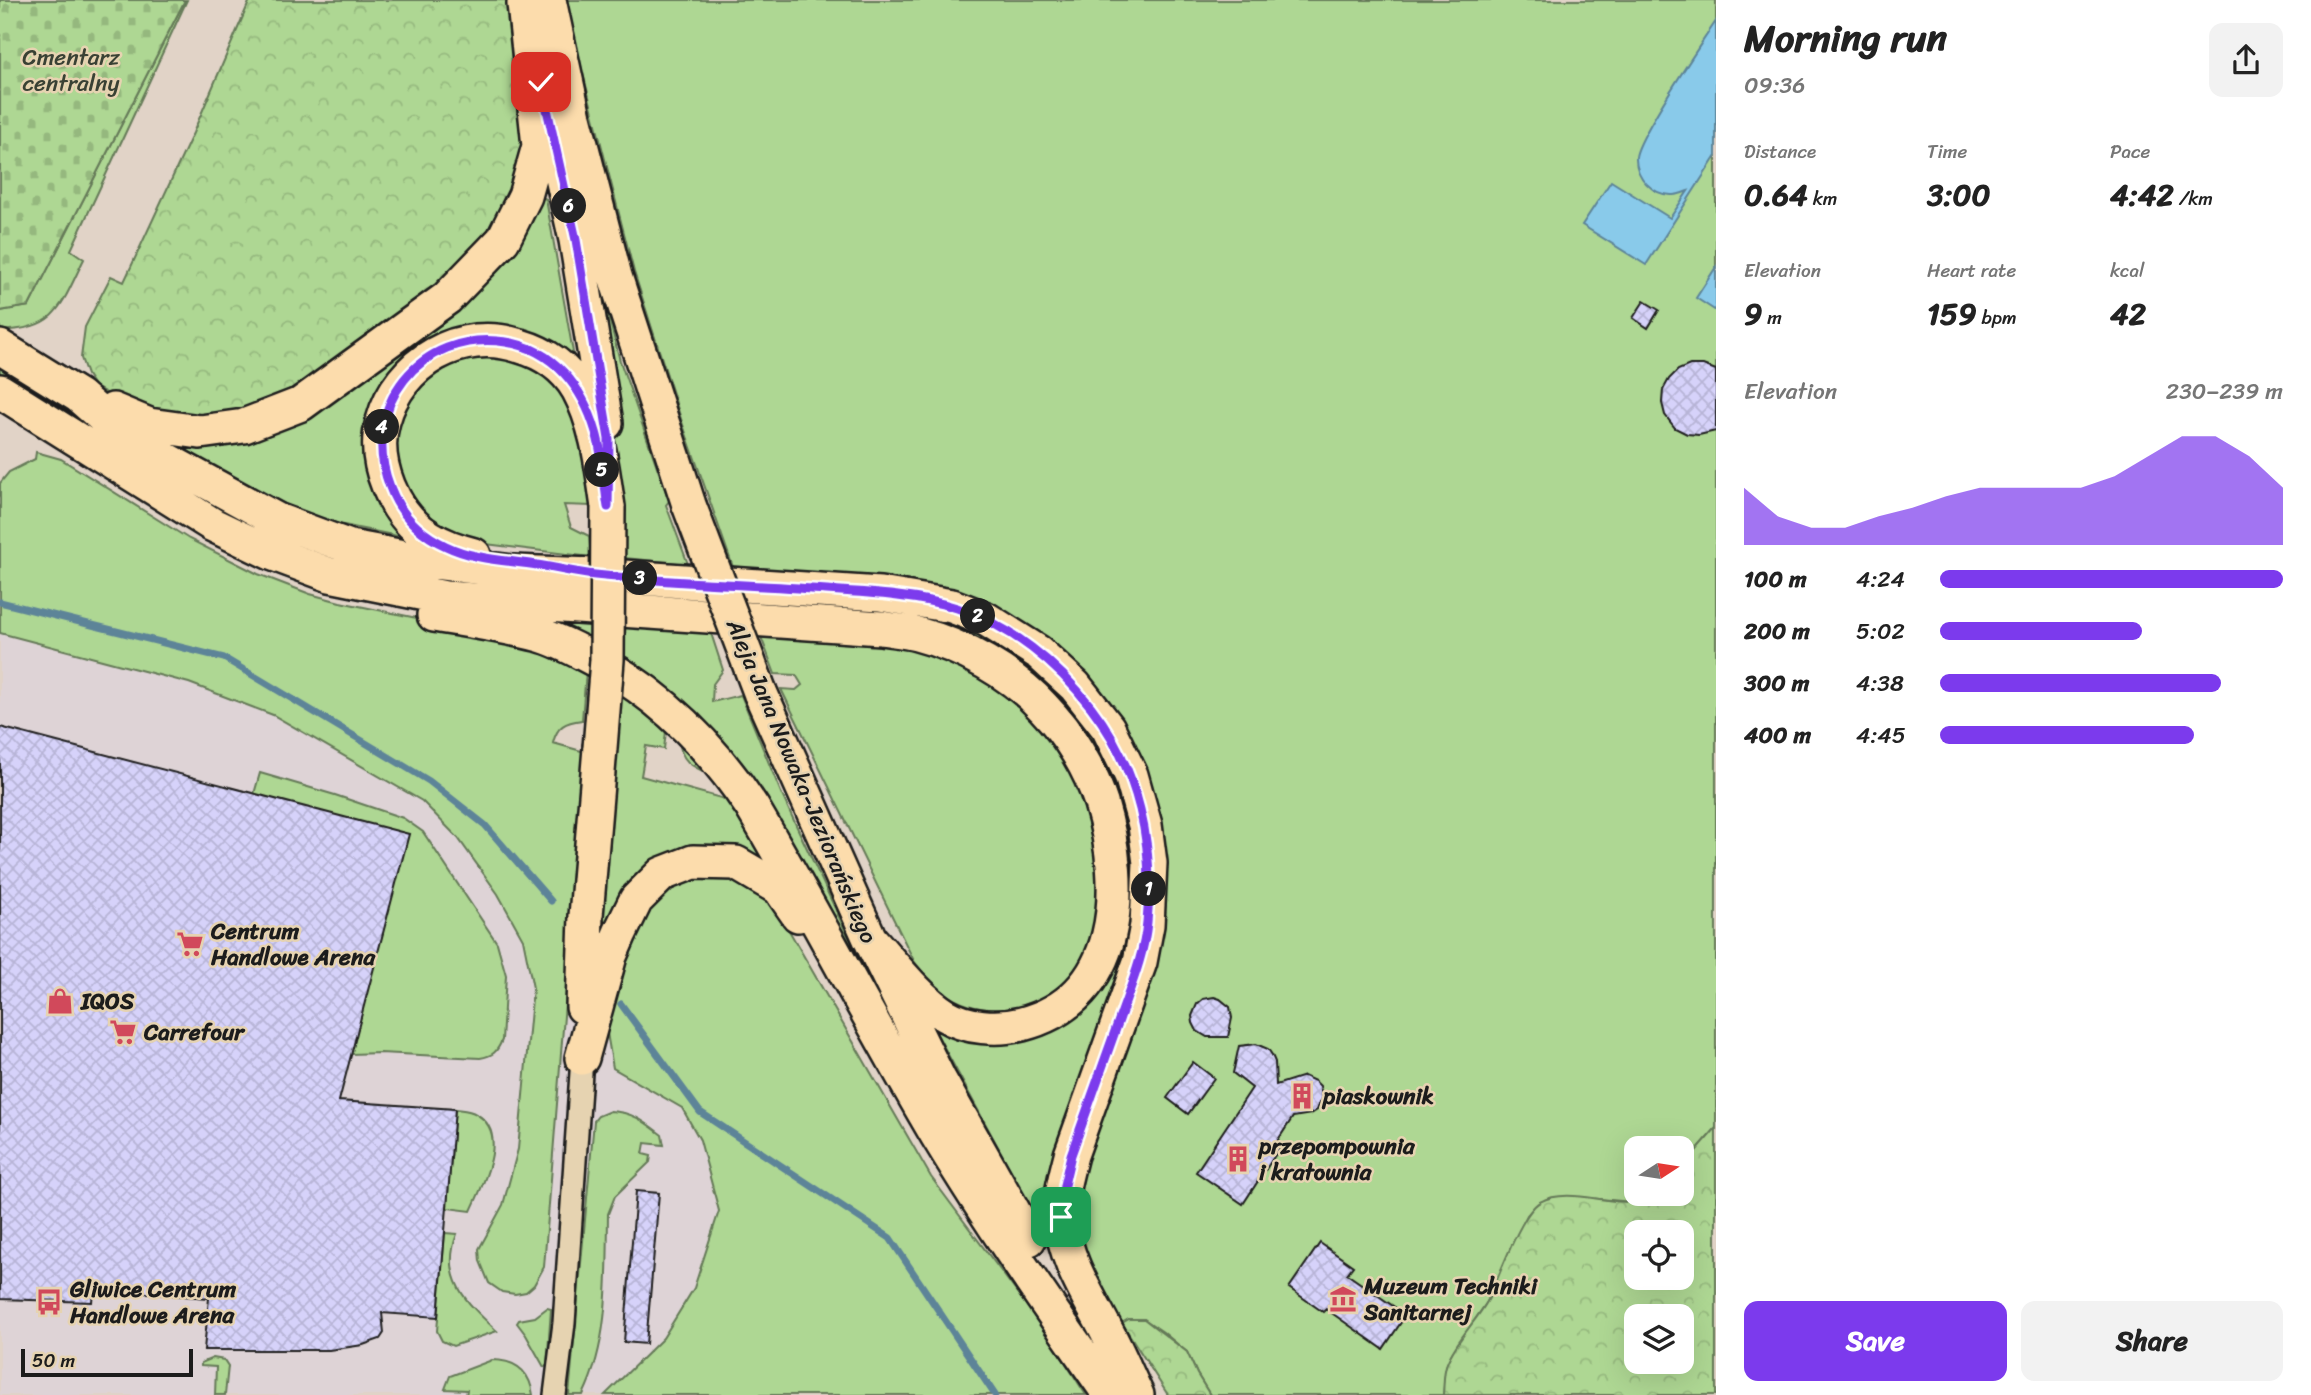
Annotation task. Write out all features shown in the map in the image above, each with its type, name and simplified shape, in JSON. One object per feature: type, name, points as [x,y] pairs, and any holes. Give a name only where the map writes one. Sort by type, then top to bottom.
[{"type":"main road","points":[[0,347],[79,396],[149,425],[200,432],[244,426],[301,404],[447,298],[503,240],[525,196],[539,146],[532,1]]},
{"type":"main road","points":[[532,1],[609,439],[607,660],[586,916],[582,1058]]},
{"type":"main road","name":"Aleja Jana Nowaka-Jeziorańskiego","points":[[532,1],[574,117],[615,276],[689,505],[760,692],[870,939],[939,1079],[1017,1219],[1127,1395]]},
{"type":"main road","points":[[593,575],[486,559],[451,548],[428,537],[405,516],[392,494],[380,448],[382,421],[405,377],[438,351],[481,340],[510,342],[533,350],[549,358],[564,371],[578,389],[597,433],[608,507]]},
{"type":"main road","points":[[0,390],[213,525],[271,553],[330,575],[445,598],[881,628],[917,634],[953,646],[986,663],[1044,707],[1084,764],[1100,802],[1109,836],[1113,907],[1108,941],[1099,965],[1085,987],[1063,1007],[1039,1019],[1013,1026],[970,1026],[944,1014],[917,990],[870,939]]},
{"type":"main road","points":[[79,396],[112,425],[198,478],[277,520],[350,547],[425,561],[513,572],[880,594],[952,606],[986,619],[1038,652],[1075,686],[1108,728],[1130,775],[1145,825],[1150,863],[1147,926],[1140,962],[1071,1155],[1064,1185],[1061,1217],[1068,1255],[1137,1395]]},
{"type":"main road","points":[[330,575],[362,598],[385,607],[541,636],[612,668],[663,705],[701,739],[752,807],[938,1136],[1002,1238],[1110,1395]]},
{"type":"main road","points":[[582,1058],[610,956],[636,900],[662,874],[693,862],[736,863],[780,888],[867,1014]]},
{"type":"street","points":[[555,1395],[564,1323],[582,1058]]},
{"type":"shaded area","name":"Centrum Handlowe Arena","points":[[0,602],[224,658],[429,781],[551,901],[621,1004],[700,1112],[730,1225],[648,1395],[0,1395]]},
{"type":"green space","name":"Cmentarz centralny","points":[[0,0],[185,0],[29,306],[0,311]]},
{"type":"green space","points":[[185,0],[71,250],[84,259],[63,301],[47,319],[35,325],[21,329],[0,329],[0,311],[29,306]]},
{"type":"green space","points":[[250,0],[507,0],[530,145],[515,201],[457,271],[327,371],[256,406],[208,416],[176,415],[130,403],[95,387],[81,358],[85,327],[111,276],[124,282],[193,133]]},
{"type":"green space","points":[[564,0],[1716,0],[1716,1128],[1694,1153],[1694,1136],[1624,1136],[1624,1201],[1567,1196],[1540,1202],[1527,1215],[1487,1302],[1452,1353],[1446,1366],[1443,1395],[1210,1395],[1187,1352],[1163,1332],[1144,1319],[1129,1319],[1122,1323],[1081,1247],[1078,1195],[1089,1141],[1162,925],[1167,870],[1157,806],[1128,734],[928,586],[733,567],[682,422],[634,272]]},
{"type":"green space","points":[[575,184],[620,361],[669,501],[666,505],[688,564],[624,558],[612,417]]},
{"type":"green space","points":[[540,196],[546,199],[574,358],[532,334],[384,385],[406,536],[346,526],[309,514],[253,488],[183,448],[182,441],[262,431]]},
{"type":"green space","points":[[506,354],[551,377],[572,408],[585,454],[592,506],[564,505],[571,527],[589,536],[591,557],[478,543],[429,521],[400,482],[393,437],[400,417],[422,382],[437,370],[474,355]]},
{"type":"green space","points":[[0,359],[279,529],[877,605],[960,622],[1043,672],[1102,743],[1134,831],[1137,916],[1047,1232],[1043,1230],[933,1027],[937,1024],[1069,1019],[1126,853],[1012,665],[592,596],[385,576],[224,515],[0,374]]},
{"type":"green space","points":[[36,452],[61,459],[189,539],[258,574],[310,594],[340,602],[455,626],[533,647],[586,671],[582,720],[563,726],[553,743],[585,752],[544,1267],[534,1285],[526,1292],[502,1292],[489,1283],[480,1261],[479,1249],[503,1205],[518,1149],[533,988],[523,939],[498,894],[458,838],[422,801],[273,715],[189,683],[0,633],[0,483],[9,472],[35,459]]},
{"type":"green space","points":[[539,617],[594,621],[592,644]]},
{"type":"green space","points":[[624,624],[710,630],[723,670],[713,684],[712,702],[741,695],[782,795],[869,981],[789,850],[621,659]]},
{"type":"green space","points":[[760,634],[858,640],[930,654],[953,662],[990,682],[1041,726],[1076,780],[1094,832],[1098,860],[1100,888],[1097,916],[1090,942],[1078,966],[1060,987],[1025,1006],[1010,1010],[987,1009],[951,998],[923,973],[914,961],[781,689],[796,690],[802,685],[796,675],[775,674]]},
{"type":"green space","points":[[619,686],[662,722],[666,731],[664,749],[646,746],[641,776],[732,801],[763,857],[656,861],[630,880],[608,921],[600,953]]},
{"type":"green space","points":[[679,738],[714,776],[694,767],[685,759]]},
{"type":"green space","points":[[260,773],[403,818],[423,832],[497,943],[506,975],[502,1040],[494,1053],[480,1058],[351,1054],[254,794]]},
{"type":"green space","points":[[730,878],[759,892],[783,920],[931,1177],[1044,1329],[1086,1395],[605,1395],[663,1338],[694,1288],[719,1211],[700,1140],[682,1108],[613,1068],[607,1033],[623,970],[643,914],[685,879]]},
{"type":"green space","points":[[455,1109],[476,1114],[486,1123],[492,1134],[491,1160],[471,1211],[447,1208]]},
{"type":"green space","points":[[610,1111],[625,1113],[644,1122],[662,1135],[664,1145],[645,1143],[643,1154],[651,1156],[650,1162],[615,1196],[608,1214],[603,1330],[592,1374],[583,1395],[569,1395],[594,1121],[598,1116]]},
{"type":"green space","points":[[1716,1128],[1716,1395],[1443,1395],[1447,1363],[1488,1300],[1518,1232],[1533,1208],[1553,1197],[1624,1202],[1624,1206],[1694,1206],[1694,1153]]},
{"type":"green space","points":[[445,1233],[457,1234],[452,1264],[459,1289],[497,1331],[453,1346],[442,1341],[437,1331]]},
{"type":"green space","points":[[547,1308],[551,1309],[547,1366],[544,1367],[517,1323],[519,1320],[535,1317]]},
{"type":"green space","points":[[1129,1319],[1144,1319],[1187,1352],[1210,1395],[1168,1395],[1122,1323]]},
{"type":"green space","points":[[213,1358],[224,1360],[228,1366],[225,1395],[215,1395],[216,1367],[201,1366],[201,1363]]},
{"type":"green space","points":[[492,1360],[508,1362],[520,1369],[529,1380],[533,1395],[466,1395],[467,1390],[445,1389],[450,1376]]},
{"type":"water","points":[[1716,21],[1716,156],[1646,265],[1582,225],[1611,181],[1670,218],[1688,191],[1673,195],[1652,189],[1639,172],[1636,157],[1658,111]]},
{"type":"water","points":[[1716,267],[1716,311],[1696,298]]},
{"type":"building","points":[[1644,301],[1659,310],[1648,328],[1633,318]]},
{"type":"building","points":[[1690,365],[1703,365],[1716,370],[1716,431],[1699,435],[1687,434],[1675,428],[1665,415],[1663,390],[1678,370]]},
{"type":"building","name":"Centrum Handlowe Arena","points":[[0,727],[409,834],[339,1101],[455,1109],[438,1317],[382,1313],[384,1333],[380,1339],[363,1345],[329,1350],[204,1350],[209,1298],[93,1289],[92,1302],[0,1299]]},
{"type":"building","points":[[1214,997],[1230,1007],[1232,1018],[1228,1037],[1207,1037],[1197,1031],[1193,1023],[1192,1016],[1197,1004],[1203,999]]},
{"type":"building","points":[[1256,1044],[1268,1049],[1272,1055],[1276,1085],[1304,1076],[1320,1086],[1322,1097],[1317,1110],[1311,1114],[1293,1117],[1276,1143],[1281,1146],[1243,1204],[1196,1172],[1252,1088],[1233,1073],[1239,1046]]},
{"type":"building","points":[[1193,1062],[1214,1078],[1188,1114],[1167,1098]]},
{"type":"building","points":[[636,1191],[659,1193],[646,1344],[624,1342]]},
{"type":"building","name":"Muzeum Techniki Sanitarnej","points":[[1320,1243],[1353,1266],[1347,1274],[1406,1315],[1383,1349],[1326,1309],[1323,1312],[1289,1288]]},
{"type":"waterway","points":[[0,602],[224,658],[429,781],[485,825],[551,901]]},
{"type":"waterway","points":[[621,1004],[700,1112],[890,1238],[995,1395]]},
{"type":"place","name":"Centrum Handlowe Arena","points":[[190,944]]},
{"type":"place","name":"IQOS","points":[[60,1001]]},
{"type":"place","name":"Carrefour","points":[[123,1032]]},
{"type":"place","name":"piaskownik","points":[[1302,1096]]},
{"type":"place","name":"przepompownia i kratownia","points":[[1238,1159]]},
{"type":"place","name":"Muzeum Techniki Sanitarnej","points":[[1343,1299]]},
{"type":"place","name":"Gliwice Centrum Handlowe Arena","points":[[49,1302]]},
{"type":"route","points":[[541,82],[576,240],[609,439],[608,507],[597,433],[578,389],[549,358],[510,342],[481,340],[438,351],[405,377],[382,421],[380,448],[392,494],[405,516],[428,537],[451,548],[486,559],[593,575],[880,594],[952,606],[986,619],[1038,652],[1075,686],[1108,728],[1130,775],[1145,825],[1150,863],[1147,926],[1140,962],[1071,1155],[1064,1185],[1061,1217]]}]
